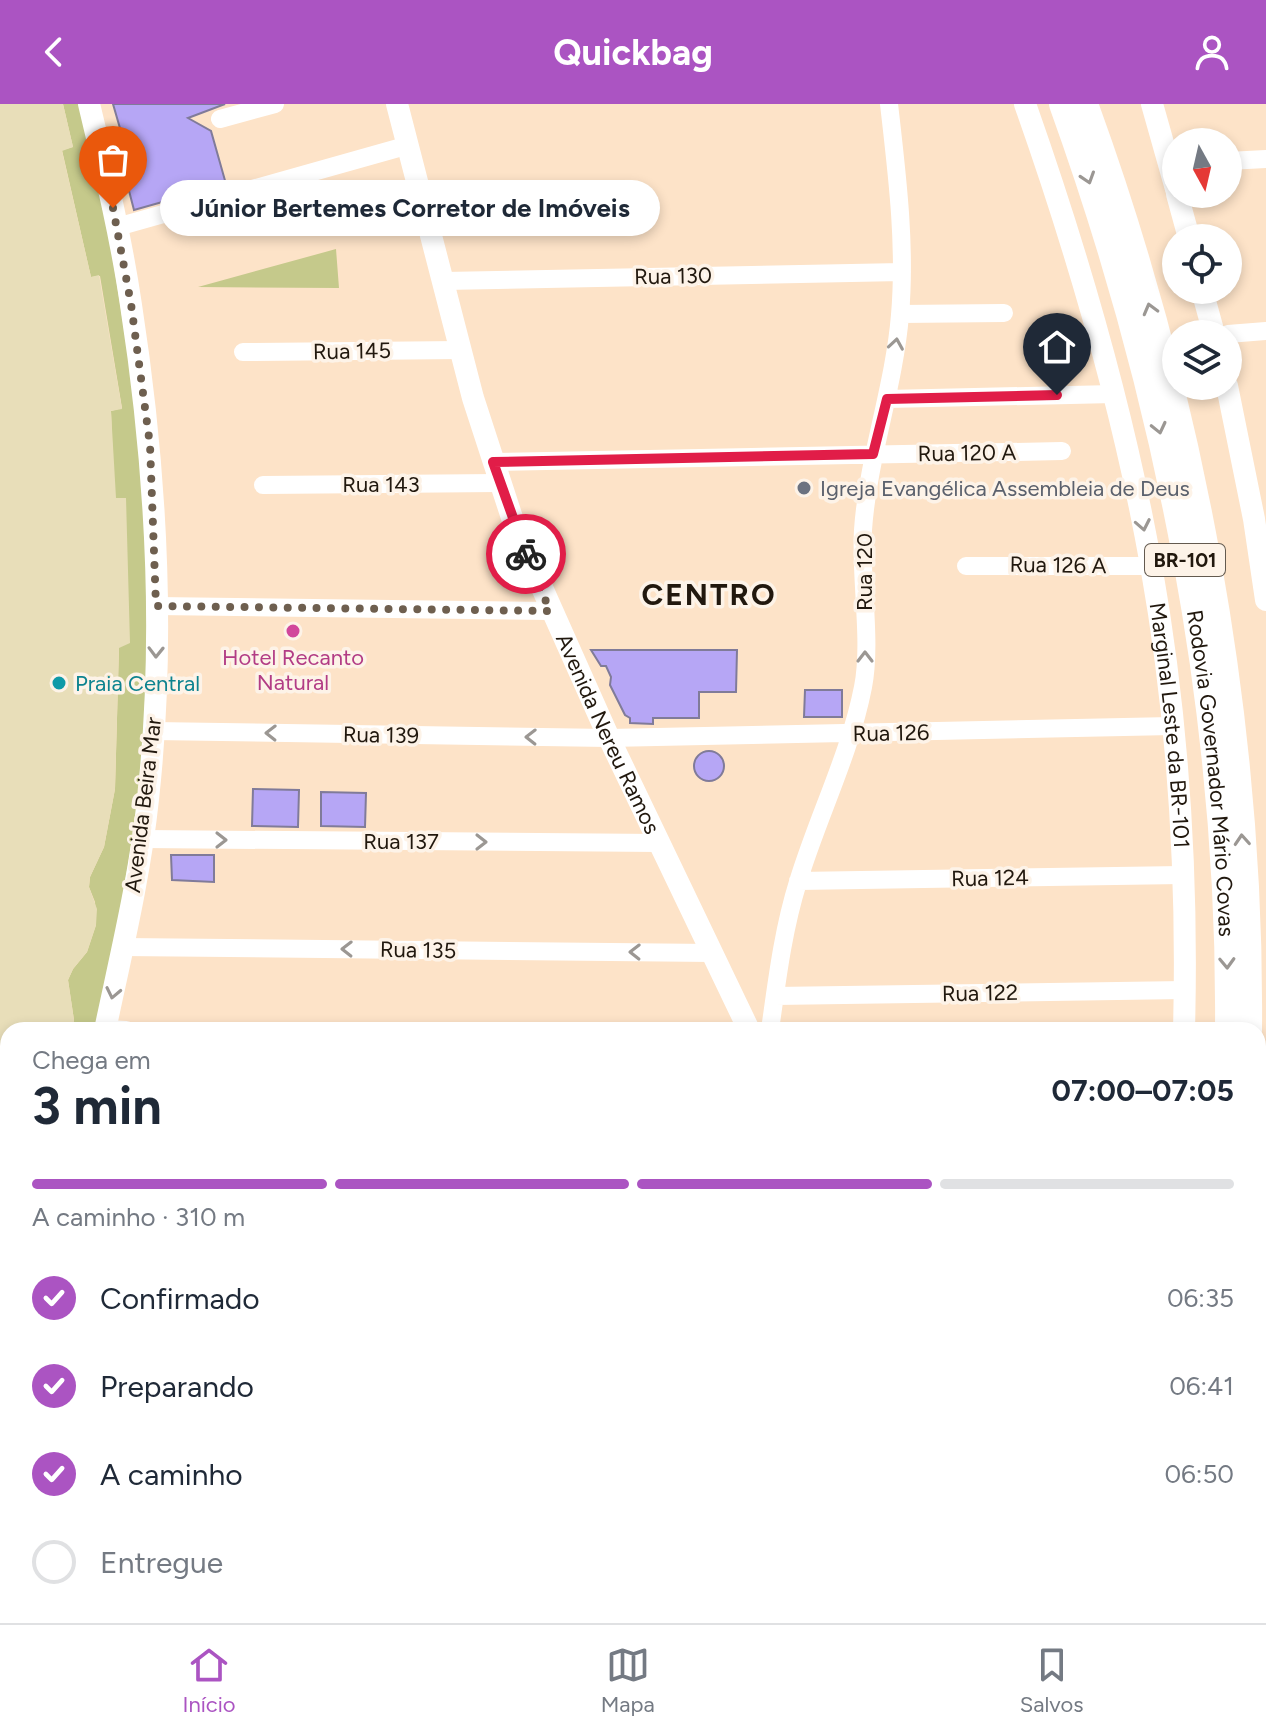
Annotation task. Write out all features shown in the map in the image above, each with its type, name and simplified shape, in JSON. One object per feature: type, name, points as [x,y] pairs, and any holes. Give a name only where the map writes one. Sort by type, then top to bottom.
[{"type":"highway","name":"Rodovia Governador Mário Covas","points":[[1062,104],[1106,231],[1137,341],[1159,427],[1185,557],[1216,791],[1226,936],[1228,1022]]},
{"type":"highway","name":"Rodovia Governador Mário Covas","points":[[1085,104],[1150,308],[1182,439],[1211,580],[1237,774],[1247,919],[1249,1022]]},
{"type":"main road","name":"Avenida Beira Mar","points":[[89,104],[131,304],[150,445],[156,606],[153,731],[143,839],[122,947],[113,1022]]},
{"type":"main road","name":"Avenida Nereu Ramos","points":[[397,104],[496,472],[550,611],[745,1022]]},
{"type":"main road","name":"Marginal Leste da BR-101","points":[[1025,104],[1077,264],[1114,394],[1151,566],[1172,726],[1182,875],[1184,1022]]},
{"type":"main road","points":[[1152,104],[1162,133]]},
{"type":"main road","points":[[1230,400],[1260,519],[1266,600]]},
{"type":"street","points":[[220,119],[275,104]]},
{"type":"street","name":"Rua 120","points":[[771,1022],[786,928],[798,881],[852,734],[865,666],[863,537],[873,454],[887,399],[900,314],[902,272],[889,104]]},
{"type":"street","points":[[117,227],[409,145]]},
{"type":"street","points":[[1242,160],[1266,159]]},
{"type":"street","name":"Rua 130","points":[[444,281],[902,272]]},
{"type":"street","points":[[900,314],[1004,313]]},
{"type":"street","points":[[1242,333],[1266,331]]},
{"type":"street","name":"Rua 145","points":[[243,352],[461,350]]},
{"type":"street","points":[[887,399],[1114,394]]},
{"type":"street","name":"Rua 120 A","points":[[496,472],[873,454],[1062,451]]},
{"type":"street","name":"Rua 143","points":[[263,485],[496,472]]},
{"type":"street","name":"Rua 126 A","points":[[966,566],[1151,566]]},
{"type":"street","points":[[156,606],[550,611]]},
{"type":"street","name":"Rua 126","points":[[609,738],[1172,726]]},
{"type":"street","name":"Rua 139","points":[[153,731],[609,738]]},
{"type":"street","name":"Rua 137","points":[[143,839],[659,843]]},
{"type":"street","name":"Rua 124","points":[[798,881],[1182,875]]},
{"type":"street","name":"Rua 135","points":[[122,947],[713,953]]},
{"type":"street","name":"Rua 122","points":[[775,996],[1185,990]]},
{"type":"green space","points":[[63,104],[81,104],[106,215],[142,443],[148,633],[141,789],[113,952],[97,1022],[74,1022],[68,980],[87,952],[96,925],[90,877],[104,847],[115,789],[119,647],[111,411],[122,408],[100,276],[91,277],[62,150],[73,147]]},
{"type":"green space","points":[[336,249],[339,288],[198,287]]},
{"type":"sand","name":"Praia Central","points":[[0,104],[63,104],[73,147],[62,151],[91,277],[99,275],[122,409],[111,411],[116,498],[126,498],[130,643],[119,648],[115,789],[104,847],[90,877],[89,887],[97,909],[96,925],[87,952],[68,980],[74,1022],[0,1022]]},
{"type":"building","points":[[113,104],[225,104],[188,118],[211,131],[226,184],[134,210],[120,156],[126,149]]},
{"type":"building","points":[[591,650],[737,650],[736,692],[699,692],[699,718],[653,718],[653,724],[630,723],[610,685],[611,677],[606,666],[601,666]]},
{"type":"building","points":[[805,690],[842,690],[842,717],[804,717]]},
{"type":"building","points":[[709,751],[715,752],[723,760],[723,772],[715,780],[709,781],[703,780],[695,772],[694,766],[695,760],[703,752]]},
{"type":"building","points":[[253,789],[299,790],[298,827],[252,826]]},
{"type":"building","points":[[321,792],[366,793],[365,827],[321,826]]},
{"type":"building","points":[[171,855],[214,855],[214,882],[172,880]]},
{"type":"way so far","points":[[113,208],[131,304],[150,445],[156,606],[550,611],[526,554]]},
{"type":"place","name":"Júnior Bertemes Corretor de Imóveis","points":[[113,208]]},
{"type":"place","name":"Igreja Evangélica Assembleia de Deus","points":[[804,488]]},
{"type":"place","name":"Hotel Recanto Natural","points":[[293,631]]},
{"type":"place","name":"Praia Central","points":[[59,683]]},
{"type":"district","name":"CENTRO","points":[[709,594]]},
{"type":"route","points":[[526,554],[493,462],[873,454],[887,399],[1057,395]]}]
